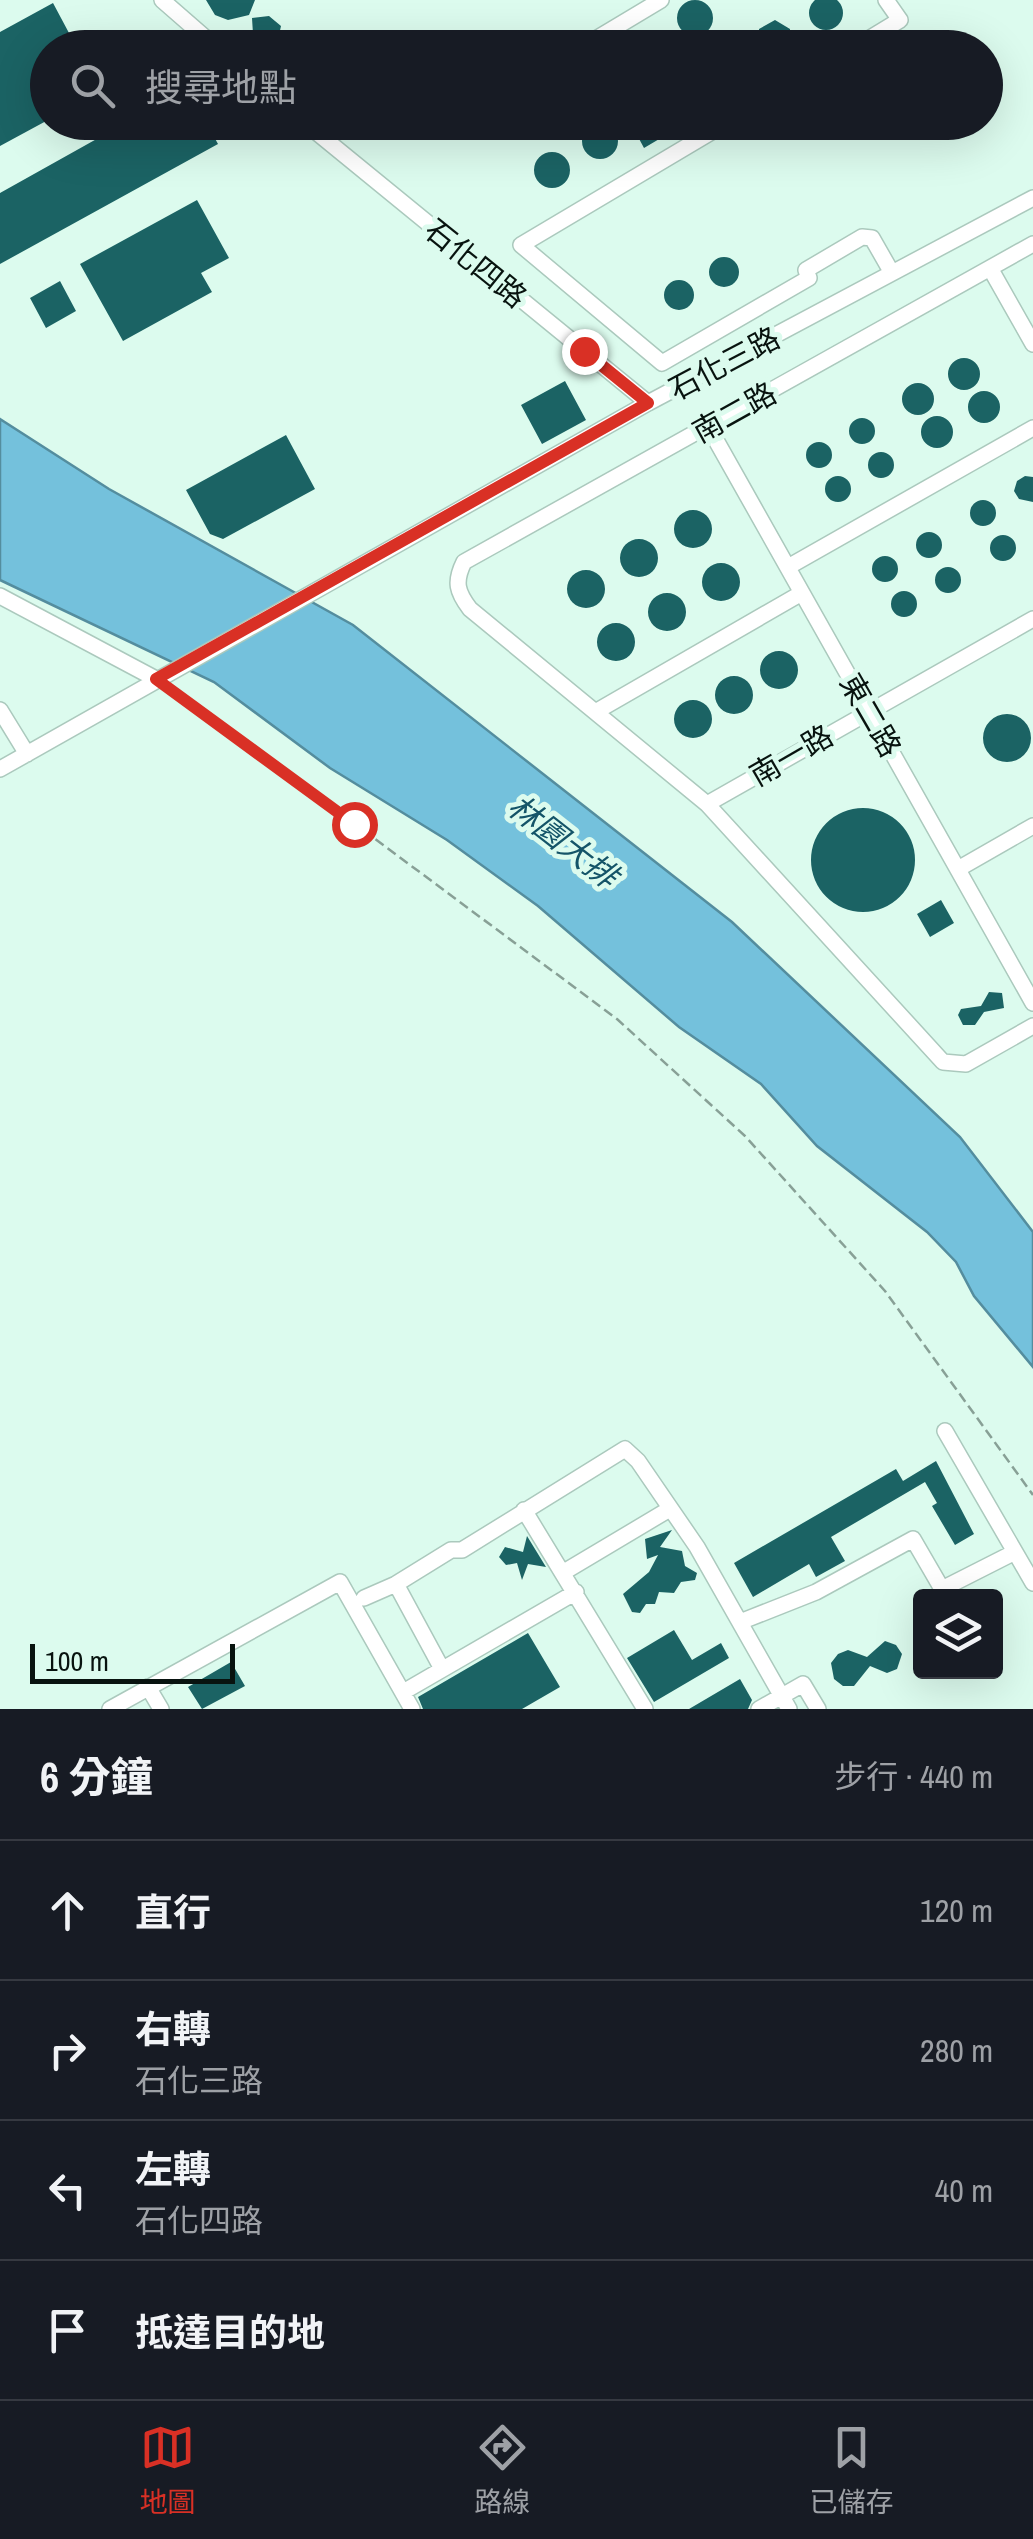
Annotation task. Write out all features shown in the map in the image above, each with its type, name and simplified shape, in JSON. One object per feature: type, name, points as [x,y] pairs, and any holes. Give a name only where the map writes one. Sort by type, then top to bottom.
[{"type":"street","points":[[162,0],[196,30]]},
{"type":"street","points":[[612,30],[661,0]]},
{"type":"street","points":[[884,30],[900,20],[886,0]]},
{"type":"street","name":"石化四路","points":[[326,140],[648,403]]},
{"type":"street","points":[[698,140],[521,245],[662,363],[808,278],[806,270],[862,236],[872,238],[892,274]]},
{"type":"street","name":"石化三路","points":[[0,769],[648,403],[1033,198]]},
{"type":"street","name":"南二路","points":[[597,711],[470,609],[458,594],[457,576],[464,562],[1033,244]]},
{"type":"street","points":[[990,268],[1033,344]]},
{"type":"street","name":"東二路","points":[[708,426],[1033,1004]]},
{"type":"street","points":[[788,567],[1033,428]]},
{"type":"street","points":[[800,594],[597,711],[707,804],[943,1062],[966,1064],[1033,1026]]},
{"type":"street","points":[[0,596],[152,682]]},
{"type":"street","name":"南一路","points":[[707,804],[1033,619]]},
{"type":"street","points":[[0,710],[27,754]]},
{"type":"street","points":[[958,870],[1033,826]]},
{"type":"street","points":[[946,1431],[1033,1584]]},
{"type":"street","points":[[364,1598],[396,1584],[625,1449],[638,1461],[697,1547],[786,1703]]},
{"type":"street","points":[[524,1510],[645,1709]]},
{"type":"street","points":[[564,1572],[668,1510]]},
{"type":"street","points":[[740,1622],[816,1592],[913,1539],[942,1588],[1015,1552]]},
{"type":"street","points":[[110,1709],[340,1582],[412,1709]]},
{"type":"street","points":[[396,1584],[442,1669]]},
{"type":"street","points":[[405,1691],[576,1592]]},
{"type":"street","points":[[759,1709],[786,1703],[803,1684],[818,1709]]},
{"type":"street","points":[[148,1687],[161,1709]]},
{"type":"path","points":[[152,682],[185,696],[617,1019],[745,1136],[885,1291],[1033,1494]]},
{"type":"water","name":"林園大排","points":[[0,419],[109,489],[353,625],[732,922],[960,1137],[1033,1232],[1033,1367],[974,1296],[956,1262],[927,1232],[817,1146],[761,1084],[679,1027],[538,906],[447,840],[330,768],[214,682],[0,580]]},
{"type":"building","points":[[818,-1],[834,-1],[841,7],[838,25],[826,30],[814,25],[809,13]]},
{"type":"building","points":[[206,0],[255,0],[249,15],[228,20],[215,15]]},
{"type":"building","points":[[695,0],[708,5],[708,30],[682,30],[677,18],[682,5]]},
{"type":"building","points":[[53,3],[67,30],[30,30],[30,130],[0,146],[0,32]]},
{"type":"building","points":[[269,16],[281,26],[280,30],[253,30],[252,18]]},
{"type":"building","points":[[775,20],[790,30],[759,30]]},
{"type":"building","points":[[95,140],[216,140],[218,144],[0,264],[0,193]]},
{"type":"building","points":[[582,140],[618,140],[613,154],[600,159],[587,154],[582,141]]},
{"type":"building","points":[[640,140],[658,140],[644,148]]},
{"type":"building","points":[[552,152],[565,157],[570,170],[565,183],[552,188],[539,183],[534,170],[539,157]]},
{"type":"building","points":[[197,200],[229,258],[201,273],[212,292],[123,341],[80,264]]},
{"type":"building","points":[[724,257],[735,261],[739,272],[735,283],[724,287],[713,283],[709,272],[713,261]]},
{"type":"building","points":[[679,280],[690,284],[694,295],[690,306],[679,310],[668,306],[664,295],[668,284]]},
{"type":"building","points":[[60,281],[76,311],[46,328],[30,298]]},
{"type":"building","points":[[964,358],[975,363],[980,374],[975,385],[964,390],[953,385],[948,374],[953,363]]},
{"type":"building","points":[[565,381],[586,420],[542,444],[521,405]]},
{"type":"building","points":[[918,383],[929,388],[934,399],[929,410],[918,415],[907,410],[902,399],[907,388]]},
{"type":"building","points":[[984,391],[995,396],[1000,407],[995,418],[984,423],[973,418],[968,407],[973,396]]},
{"type":"building","points":[[937,416],[948,421],[953,432],[948,443],[937,448],[926,443],[921,432],[926,421]]},
{"type":"building","points":[[862,418],[871,422],[875,431],[871,440],[862,444],[853,440],[849,431],[853,422]]},
{"type":"building","points":[[286,435],[315,489],[223,539],[210,534],[186,490]]},
{"type":"building","points":[[819,442],[828,446],[832,455],[828,464],[819,468],[810,464],[806,455],[810,446]]},
{"type":"building","points":[[881,452],[890,456],[894,465],[890,474],[881,478],[872,474],[868,465],[872,456]]},
{"type":"building","points":[[838,476],[847,480],[851,489],[847,498],[838,502],[829,498],[825,489],[829,480]]},
{"type":"building","points":[[1033,477],[1033,502],[1019,499],[1014,491],[1017,481]]},
{"type":"building","points":[[983,500],[992,504],[996,513],[992,522],[983,526],[974,522],[970,513],[974,504]]},
{"type":"building","points":[[693,510],[706,516],[712,529],[706,542],[693,548],[680,542],[674,529],[680,516]]},
{"type":"building","points":[[929,532],[938,536],[942,545],[938,554],[929,558],[920,554],[916,545],[920,536]]},
{"type":"building","points":[[1003,535],[1012,539],[1016,548],[1012,557],[1003,561],[994,557],[990,548],[994,539]]},
{"type":"building","points":[[639,539],[652,545],[658,558],[652,571],[639,577],[626,571],[620,558],[626,545]]},
{"type":"building","points":[[885,556],[894,560],[898,569],[894,578],[885,582],[876,578],[872,569],[876,560]]},
{"type":"building","points":[[721,563],[734,569],[740,582],[734,595],[721,601],[708,595],[702,582],[708,569]]},
{"type":"building","points":[[948,567],[957,571],[961,580],[957,589],[948,593],[939,589],[935,580],[939,571]]},
{"type":"building","points":[[586,570],[599,576],[605,589],[599,602],[586,608],[573,602],[567,589],[573,576]]},
{"type":"building","points":[[904,591],[913,595],[917,604],[913,613],[904,617],[895,613],[891,604],[895,595]]},
{"type":"building","points":[[667,593],[680,599],[686,612],[680,625],[667,631],[654,625],[648,612],[654,599]]},
{"type":"building","points":[[616,623],[629,629],[635,642],[629,655],[616,661],[603,655],[597,642],[603,629]]},
{"type":"building","points":[[779,651],[792,657],[798,670],[792,683],[779,689],[766,683],[760,670],[766,657]]},
{"type":"building","points":[[734,676],[747,682],[753,695],[747,708],[734,714],[721,708],[715,695],[721,682]]},
{"type":"building","points":[[693,700],[706,706],[712,719],[706,732],[693,738],[680,732],[674,719],[680,706]]},
{"type":"building","points":[[1007,714],[1024,721],[1031,738],[1024,755],[1007,762],[990,755],[983,738],[990,721]]},
{"type":"building","points":[[863,808],[883,812],[906,831],[915,860],[911,880],[892,903],[863,912],[843,908],[820,889],[811,860],[815,840],[834,817]]},
{"type":"building","points":[[941,900],[954,923],[930,937],[917,914]]},
{"type":"building","points":[[989,992],[1002,993],[1004,1008],[984,1012],[975,1025],[963,1025],[958,1015],[961,1009],[981,1006]]},
{"type":"building","points":[[936,1461],[974,1534],[955,1545],[932,1506],[937,1503],[925,1482],[831,1537],[845,1561],[816,1577],[809,1564],[753,1597],[734,1563],[896,1469],[903,1481]]},
{"type":"building","points":[[672,1530],[660,1547],[682,1551],[685,1566],[697,1573],[695,1580],[681,1582],[674,1593],[659,1592],[655,1604],[646,1604],[640,1613],[632,1612],[623,1594],[649,1572],[658,1555],[647,1559],[645,1539]]},
{"type":"building","points":[[527,1536],[546,1567],[528,1564],[522,1580],[517,1563],[506,1565],[499,1557],[505,1547],[523,1552]]},
{"type":"building","points":[[674,1630],[692,1660],[721,1643],[729,1658],[654,1702],[627,1658]]},
{"type":"building","points":[[528,1633],[560,1687],[522,1709],[423,1709],[418,1697]]},
{"type":"building","points":[[885,1641],[896,1645],[902,1654],[897,1669],[887,1673],[870,1666],[854,1686],[843,1686],[834,1679],[831,1663],[838,1654],[848,1650],[867,1657]]},
{"type":"building","points":[[231,1662],[245,1686],[202,1709],[188,1687]]},
{"type":"building","points":[[740,1679],[752,1700],[748,1709],[689,1709]]},
{"type":"route","points":[[354,824],[185,696],[156,679],[648,403],[584,351]]}]
